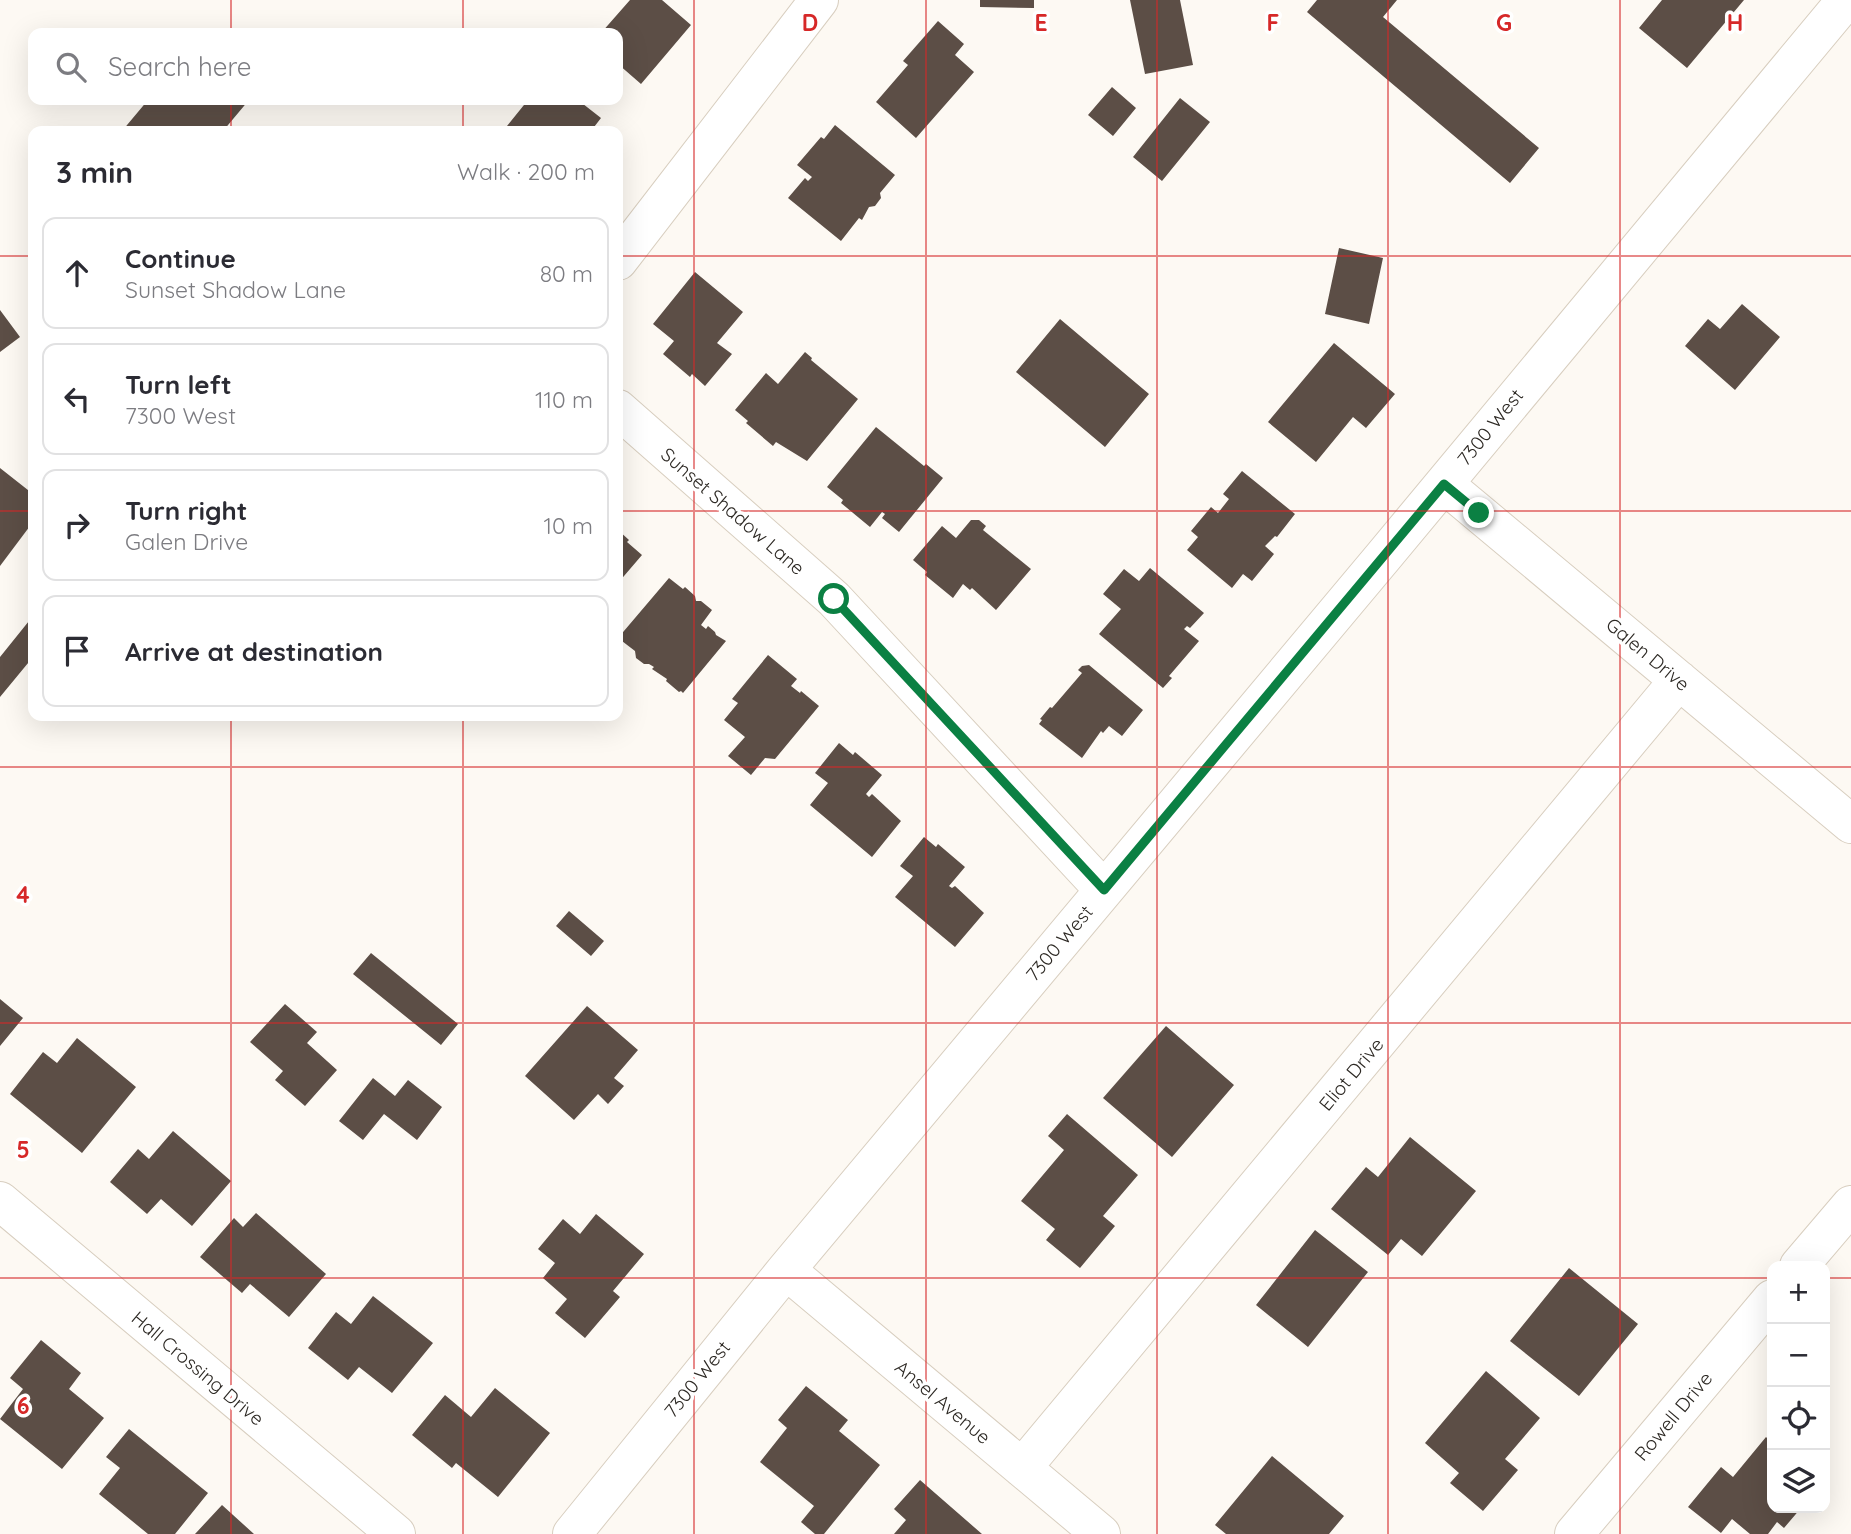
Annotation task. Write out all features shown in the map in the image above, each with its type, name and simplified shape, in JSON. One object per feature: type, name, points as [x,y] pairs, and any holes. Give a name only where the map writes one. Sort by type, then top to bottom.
[{"type":"street","points":[[623,255],[819,0]]},
{"type":"street","name":"7300 West","points":[[572,1534],[786,1270],[1846,0]]},
{"type":"street","name":"Sunset Shadow Lane","points":[[623,413],[834,599],[1104,890]]},
{"type":"street","name":"Galen Drive","points":[[1444,484],[1851,824]]},
{"type":"street","name":"Eliot Drive","points":[[1022,1468],[1679,680]]},
{"type":"street","name":"Hall Crossing Drive","points":[[0,1201],[396,1534]]},
{"type":"street","points":[[1803,1261],[1851,1205]]},
{"type":"street","name":"Ansel Avenue","points":[[786,1270],[1101,1534]]},
{"type":"street","name":"Rowell Drive","points":[[1574,1534],[1767,1304]]},
{"type":"building","points":[[630,0],[662,0],[691,25],[641,84],[623,68],[623,28],[605,28]]},
{"type":"building","points":[[980,0],[1034,0],[1034,8],[980,7]]},
{"type":"building","points":[[1130,0],[1180,0],[1193,65],[1145,74]]},
{"type":"building","points":[[1317,0],[1397,0],[1383,17],[1539,148],[1510,183],[1307,12]]},
{"type":"building","points":[[1662,0],[1744,0],[1687,68],[1639,28]]},
{"type":"building","points":[[938,21],[964,44],[955,55],[974,72],[916,138],[876,102],[908,65],[903,61]]},
{"type":"building","points":[[1112,87],[1136,108],[1113,136],[1088,115]]},
{"type":"building","points":[[1180,98],[1210,122],[1162,181],[1133,157]]},
{"type":"building","points":[[144,105],[245,105],[227,126],[126,126]]},
{"type":"building","points":[[524,105],[584,105],[601,118],[595,126],[507,126]]},
{"type":"building","points":[[835,125],[895,175],[880,193],[881,198],[875,206],[869,207],[862,220],[859,218],[841,241],[788,198],[805,178],[808,181],[812,177],[797,165]]},
{"type":"building","points":[[1339,248],[1383,258],[1369,324],[1325,314]]},
{"type":"building","points":[[695,272],[743,312],[717,343],[732,354],[705,386],[663,354],[674,341],[653,324]]},
{"type":"building","points":[[1742,304],[1780,337],[1735,390],[1685,346],[1708,319],[1720,329]]},
{"type":"building","points":[[0,310],[20,337],[0,352]]},
{"type":"building","points":[[1060,319],[1149,394],[1105,447],[1016,372]]},
{"type":"building","points":[[1334,343],[1395,394],[1366,428],[1353,417],[1316,462],[1268,422]]},
{"type":"building","points":[[805,352],[858,399],[807,461],[776,442],[773,446],[735,410],[766,373],[778,384]]},
{"type":"building","points":[[876,427],[943,478],[899,532],[882,518],[885,514],[882,512],[870,527],[841,503],[843,500],[827,487]]},
{"type":"building","points":[[0,468],[28,490],[28,529],[0,566]]},
{"type":"building","points":[[1242,471],[1295,514],[1277,537],[1265,546],[1274,554],[1252,581],[1243,574],[1232,588],[1187,550],[1198,537],[1191,531],[1211,507],[1218,513],[1229,499],[1223,494]]},
{"type":"building","points":[[971,520],[979,520],[986,526],[983,530],[1031,569],[996,610],[972,588],[970,590],[963,584],[953,598],[925,575],[927,572],[913,560],[942,526],[956,538]]},
{"type":"building","points":[[623,535],[629,540],[627,542],[642,555],[623,577]]},
{"type":"building","points":[[1150,568],[1204,613],[1190,628],[1187,626],[1184,629],[1199,641],[1169,676],[1172,678],[1163,688],[1099,634],[1121,609],[1103,594],[1124,569],[1139,581]]},
{"type":"building","points":[[669,578],[683,589],[685,587],[695,596],[696,601],[701,601],[712,610],[701,625],[706,629],[708,626],[726,641],[683,693],[652,669],[654,667],[636,658],[635,651],[623,642],[623,632]]},
{"type":"building","points":[[28,622],[28,663],[0,697],[0,657]]},
{"type":"building","points":[[768,655],[797,679],[791,686],[819,706],[775,759],[765,758],[751,775],[728,756],[745,737],[724,720],[738,703],[732,699]]},
{"type":"building","points":[[1089,665],[1143,710],[1122,736],[1109,726],[1103,733],[1101,731],[1082,758],[1039,724],[1050,707],[1052,708],[1082,673],[1078,670]]},
{"type":"building","points":[[839,743],[853,755],[855,752],[882,775],[866,794],[869,797],[872,794],[901,821],[872,857],[810,805],[828,783],[815,773]]},
{"type":"building","points":[[924,837],[936,847],[938,844],[965,867],[949,886],[955,886],[984,913],[955,947],[895,897],[913,876],[900,866]]},
{"type":"building","points":[[569,911],[604,941],[591,956],[556,926]]},
{"type":"building","points":[[371,953],[458,1024],[441,1045],[353,974]]},
{"type":"building","points":[[0,999],[23,1018],[0,1046]]},
{"type":"building","points":[[285,1004],[317,1032],[307,1043],[337,1070],[305,1106],[275,1080],[283,1071],[250,1042]]},
{"type":"building","points":[[587,1006],[638,1050],[614,1078],[624,1086],[608,1104],[598,1094],[574,1120],[525,1076]]},
{"type":"building","points":[[1166,1026],[1234,1085],[1172,1157],[1103,1098]]},
{"type":"building","points":[[77,1038],[136,1087],[82,1153],[10,1094],[43,1052],[57,1063]]},
{"type":"building","points":[[373,1078],[395,1096],[408,1080],[442,1107],[417,1140],[384,1114],[363,1140],[339,1121]]},
{"type":"building","points":[[1067,1114],[1138,1175],[1103,1216],[1115,1226],[1080,1268],[1046,1240],[1055,1229],[1021,1201],[1064,1150],[1048,1136]]},
{"type":"building","points":[[173,1131],[231,1181],[192,1226],[161,1199],[147,1214],[110,1182],[138,1149],[149,1159]]},
{"type":"building","points":[[1410,1137],[1476,1191],[1422,1256],[1401,1239],[1388,1255],[1331,1209],[1366,1167],[1378,1177]]},
{"type":"building","points":[[256,1213],[326,1274],[289,1317],[250,1284],[242,1293],[200,1257],[234,1218],[243,1227]]},
{"type":"building","points":[[596,1214],[644,1254],[613,1291],[620,1297],[585,1338],[555,1313],[567,1299],[543,1278],[555,1263],[538,1249],[563,1219],[580,1234]]},
{"type":"building","points":[[1315,1230],[1368,1272],[1308,1347],[1256,1305]]},
{"type":"building","points":[[1569,1268],[1638,1324],[1579,1396],[1510,1341]]},
{"type":"building","points":[[373,1296],[433,1343],[392,1393],[359,1367],[348,1380],[308,1348],[336,1312],[351,1324]]},
{"type":"building","points":[[41,1340],[81,1373],[69,1389],[104,1418],[62,1469],[0,1419],[23,1389],[10,1378]]},
{"type":"building","points":[[1486,1371],[1540,1418],[1505,1459],[1518,1470],[1483,1511],[1450,1483],[1459,1473],[1425,1443]]},
{"type":"building","points":[[806,1386],[848,1420],[839,1431],[880,1465],[824,1534],[815,1534],[801,1522],[814,1506],[760,1462],[787,1428],[778,1420]]},
{"type":"building","points":[[495,1388],[550,1433],[498,1497],[456,1463],[452,1468],[412,1435],[445,1395],[471,1417]]},
{"type":"building","points":[[129,1429],[208,1493],[175,1534],[148,1534],[99,1494],[120,1468],[106,1457]]},
{"type":"building","points":[[1766,1437],[1767,1513],[1797,1513],[1784,1528],[1777,1522],[1768,1534],[1750,1534],[1732,1519],[1721,1533],[1688,1507],[1721,1467],[1733,1477]]},
{"type":"building","points":[[1272,1456],[1344,1516],[1329,1534],[1226,1534],[1215,1525]]},
{"type":"building","points":[[920,1480],[982,1534],[894,1534],[906,1520],[894,1509]]},
{"type":"building","points":[[222,1505],[254,1534],[195,1534]]},
{"type":"route","points":[[834,599],[1104,890],[1444,484],[1479,513]]}]
